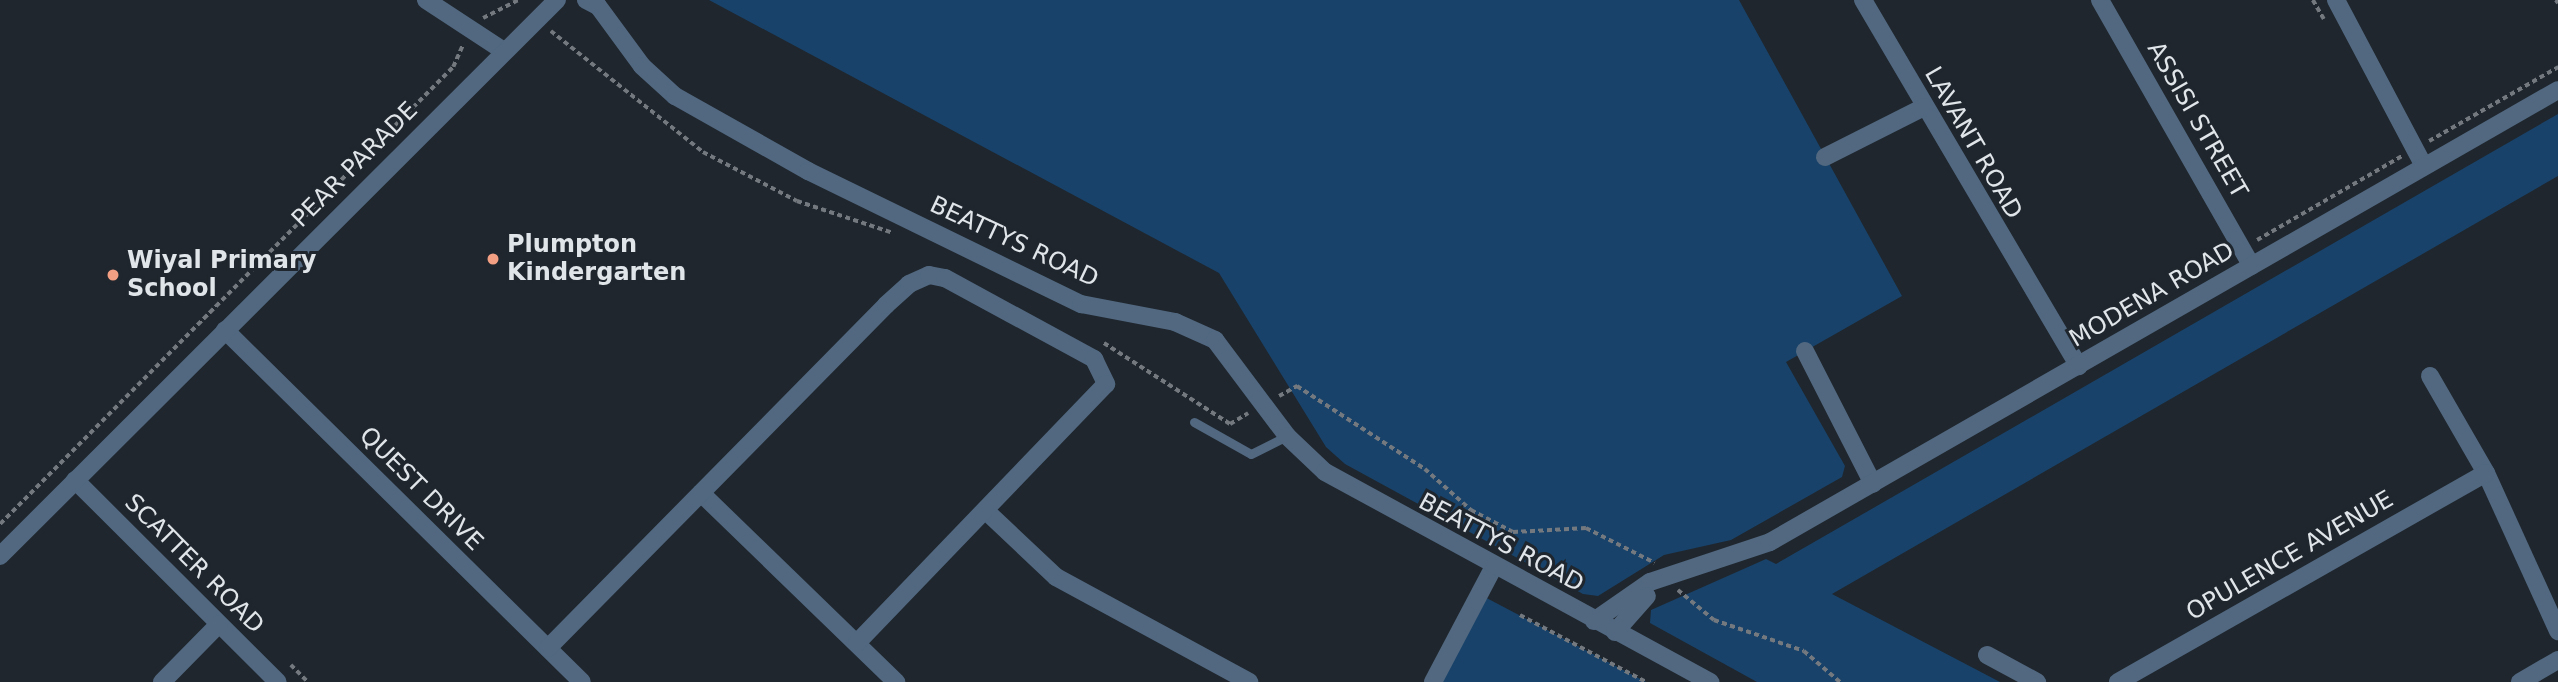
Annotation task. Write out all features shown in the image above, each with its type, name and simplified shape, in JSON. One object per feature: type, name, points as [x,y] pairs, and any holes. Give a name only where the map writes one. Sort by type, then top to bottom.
[{"type":"street","points":[[426,0],[504,51]]},
{"type":"street","points":[[537,17],[557,0]]},
{"type":"street","name":"BEATTYS ROAD","points":[[586,0],[598,6],[642,66],[674,96],[808,171],[1081,304],[1194,329],[1235,360],[1287,436],[1369,500],[1698,679]]},
{"type":"street","name":"LAVANT ROAD","points":[[1863,0],[2074,369]]},
{"type":"street","name":"ASSISI STREET","points":[[2100,0],[2252,266]]},
{"type":"street","points":[[2336,0],[2403,116],[2415,149],[2430,163]]},
{"type":"street","name":"PEAR PARADE","points":[[0,556],[537,17]]},
{"type":"street","name":"MODENA ROAD","points":[[1594,621],[1669,579],[1770,542],[2558,90]]},
{"type":"street","points":[[1825,157],[1921,102]]},
{"type":"street","points":[[548,648],[886,305],[929,275],[1094,359],[1105,373],[1107,384],[857,643]]},
{"type":"street","name":"QUEST DRIVE","points":[[225,330],[582,682]]},
{"type":"street","points":[[1805,351],[1878,481]]},
{"type":"street","points":[[2430,376],[2486,472],[2558,631]]},
{"type":"street","name":"OPULENCE AVENUE","points":[[2118,682],[2486,472]]},
{"type":"street","name":"SCATTER ROAD","points":[[75,480],[278,682]]},
{"type":"street","points":[[701,493],[895,682]]},
{"type":"street","points":[[986,510],[1056,577],[1249,682]]},
{"type":"street","points":[[1433,682],[1493,568]]},
{"type":"street","name":"MODENA ROAD","points":[[1615,632],[1639,601],[1669,579]]},
{"type":"street","points":[[162,682],[219,624]]},
{"type":"street","points":[[1987,655],[2038,682]]},
{"type":"street","points":[[2520,682],[2558,660]]},
{"type":"lane","points":[[1194,422],[1251,454],[1287,436]]},
{"type":"path","points":[[520,0],[537,17],[703,152],[797,201],[899,236]]},
{"type":"path","points":[[2313,0],[2327,24]]},
{"type":"path","points":[[0,524],[453,67],[462,48]]},
{"type":"path","points":[[2242,248],[2558,66]]},
{"type":"path","points":[[2396,144],[2415,149]]},
{"type":"path","points":[[1094,338],[1230,424],[1297,386],[1425,469],[1471,510],[1513,532],[1586,528],[1642,552],[1714,620],[1783,640],[1840,682]]},
{"type":"path","points":[[1520,615],[1646,682]]},
{"type":"path","points":[[292,665],[308,682]]},
{"type":"path","points":[[1627,682],[1633,675]]},
{"type":"shaded area","points":[[709,0],[1739,0],[1902,296],[1786,362],[1845,466],[1842,477],[1731,540],[1664,555],[1598,596],[1583,594],[1345,464],[1326,447],[1219,273]]},
{"type":"shaded area","points":[[2558,114],[2558,176],[1832,594],[2000,682],[1757,682],[1650,623],[1651,610],[1766,559],[1776,564]]},
{"type":"shaded area","points":[[1479,594],[1646,682],[1433,682]]},
{"type":"place","name":"Plumpton Kindergarten","points":[[493,259]]},
{"type":"place","name":"Wiyal Primary School","points":[[113,275]]}]
